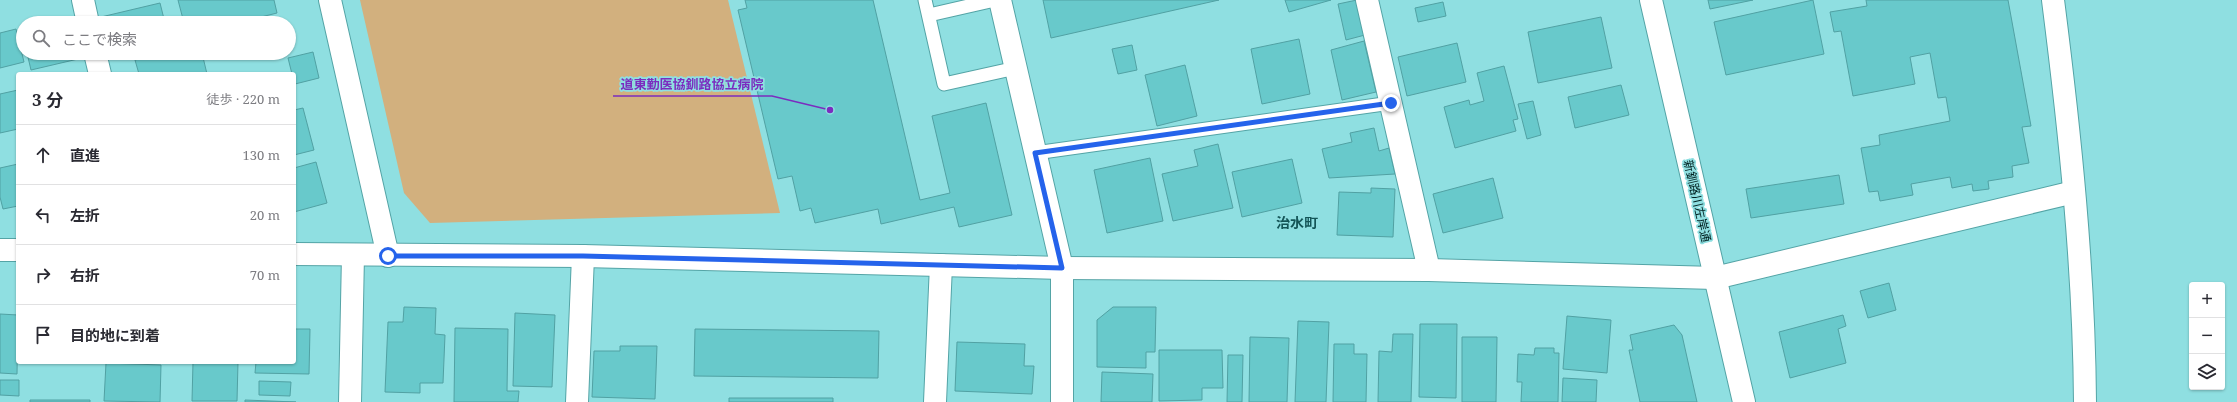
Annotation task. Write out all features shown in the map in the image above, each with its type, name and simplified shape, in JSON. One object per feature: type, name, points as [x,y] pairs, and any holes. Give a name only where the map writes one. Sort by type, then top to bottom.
[{"type":"street","points":[[83,0],[86,16]]},
{"type":"street","points":[[330,0],[388,256]]},
{"type":"street","points":[[1000,0],[1062,268],[1062,402]]},
{"type":"street","points":[[1367,0],[1429,270]]},
{"type":"street","name":"新釧路川左岸通","points":[[1651,0],[1744,402]]},
{"type":"street","points":[[2053,0],[2074,192],[2084,340],[2085,402]]},
{"type":"street","points":[[97,60],[100,72]]},
{"type":"street","points":[[296,254],[388,256],[583,256],[1062,268],[1429,270],[1715,278],[2074,192]]},
{"type":"street","points":[[0,250],[16,250]]},
{"type":"street","points":[[350,402],[353,255]]},
{"type":"street","points":[[577,402],[583,256]]},
{"type":"street","points":[[935,402],[941,265]]},
{"type":"lane","points":[[925,0],[944,84],[1016,68]]},
{"type":"lane","points":[[929,15],[995,0]]},
{"type":"lane","points":[[1035,153],[1391,103]]},
{"type":"shaded area","points":[[360,0],[728,0],[780,213],[430,223],[404,193]]},
{"type":"building","points":[[178,0],[274,0],[277,13],[265,16],[182,16]]},
{"type":"building","points":[[745,0],[873,0],[920,200],[950,193],[932,116],[986,103],[1012,215],[959,227],[954,207],[881,224],[878,209],[815,223],[811,208],[800,211],[792,176],[778,179],[738,10],[747,8]]},
{"type":"building","points":[[1043,0],[1219,0],[1051,38]]},
{"type":"building","points":[[1285,0],[1331,0],[1289,12]]},
{"type":"building","points":[[1357,0],[1365,35],[1346,40],[1338,4]]},
{"type":"building","points":[[1708,0],[1753,0],[1710,9]]},
{"type":"building","points":[[1813,0],[1824,54],[1726,75],[1714,22]]},
{"type":"building","points":[[1866,0],[2008,0],[2031,126],[2022,127],[2029,163],[2012,166],[2013,177],[1988,181],[1989,189],[1973,191],[1972,184],[1952,188],[1950,177],[1911,184],[1913,195],[1880,201],[1878,191],[1869,192],[1861,148],[1880,145],[1879,135],[1950,121],[1946,97],[1938,98],[1930,53],[1910,57],[1915,84],[1853,96],[1841,31],[1834,32],[1830,12],[1867,6]]},
{"type":"building","points":[[1443,2],[1446,16],[1418,22],[1415,8]]},
{"type":"building","points":[[160,3],[163,16],[105,16]]},
{"type":"building","points":[[1601,17],[1612,68],[1538,83],[1528,32]]},
{"type":"building","points":[[16,29],[16,60],[24,60],[24,62],[0,68],[0,33]]},
{"type":"building","points":[[1299,39],[1310,94],[1262,104],[1251,49]]},
{"type":"building","points":[[1364,41],[1376,92],[1342,100],[1331,50]]},
{"type":"building","points":[[1457,43],[1466,82],[1407,96],[1398,57]]},
{"type":"building","points":[[1132,45],[1137,70],[1118,74],[1112,49]]},
{"type":"building","points":[[313,52],[319,78],[296,84],[296,72],[292,72],[288,60],[296,60],[296,56]]},
{"type":"building","points":[[29,60],[74,60],[31,70]]},
{"type":"building","points":[[135,60],[204,60],[207,72],[138,72]]},
{"type":"building","points":[[1185,65],[1197,116],[1157,126],[1145,75]]},
{"type":"building","points":[[1504,66],[1518,119],[1513,120],[1516,131],[1455,148],[1444,107],[1469,100],[1470,105],[1484,101],[1477,73]]},
{"type":"building","points":[[1621,85],[1629,115],[1575,128],[1568,97]]},
{"type":"building","points":[[16,90],[16,129],[0,133],[0,94]]},
{"type":"building","points":[[1533,101],[1541,135],[1527,139],[1518,104]]},
{"type":"building","points":[[303,108],[314,150],[296,154],[296,110]]},
{"type":"building","points":[[1374,128],[1379,151],[1389,148],[1395,174],[1329,178],[1322,149],[1352,142],[1350,133]]},
{"type":"building","points":[[1218,144],[1233,208],[1173,221],[1162,174],[1198,166],[1194,150]]},
{"type":"building","points":[[1150,158],[1163,221],[1107,233],[1094,170]]},
{"type":"building","points":[[1292,159],[1302,203],[1242,217],[1232,172]]},
{"type":"building","points":[[316,162],[327,203],[296,211],[296,167]]},
{"type":"building","points":[[16,164],[16,206],[3,209],[0,197],[0,168]]},
{"type":"building","points":[[1839,175],[1844,204],[1751,218],[1746,189]]},
{"type":"building","points":[[1493,178],[1503,218],[1443,233],[1433,194]]},
{"type":"building","points":[[1371,188],[1395,189],[1393,237],[1337,235],[1339,192],[1371,193]]},
{"type":"building","points":[[1889,283],[1896,310],[1868,318],[1860,291]]},
{"type":"building","points":[[404,307],[436,308],[435,334],[445,335],[443,383],[420,383],[420,393],[385,392],[388,322],[403,322]]},
{"type":"building","points":[[1113,307],[1156,307],[1155,352],[1146,352],[1146,368],[1097,367],[1097,320]]},
{"type":"building","points":[[515,313],[555,315],[552,387],[513,386]]},
{"type":"building","points":[[0,314],[16,315],[17,374],[0,373]]},
{"type":"building","points":[[1843,315],[1846,326],[1838,329],[1846,363],[1790,378],[1779,332]]},
{"type":"building","points":[[1567,316],[1611,320],[1607,373],[1563,369]]},
{"type":"building","points":[[1298,321],[1329,322],[1326,402],[1295,402]]},
{"type":"building","points":[[1420,324],[1457,324],[1456,398],[1419,397]]},
{"type":"building","points":[[1674,325],[1682,335],[1697,402],[1640,402],[1629,350],[1633,350],[1630,335]]},
{"type":"building","points":[[455,328],[508,329],[507,391],[519,391],[518,402],[454,402]]},
{"type":"building","points":[[296,329],[310,329],[309,374],[255,373],[256,364],[296,364]]},
{"type":"building","points":[[695,329],[879,331],[878,378],[694,376]]},
{"type":"building","points":[[1393,334],[1413,334],[1411,402],[1378,402],[1379,351],[1392,352]]},
{"type":"building","points":[[1250,337],[1289,338],[1287,402],[1249,402]]},
{"type":"building","points":[[1462,337],[1497,337],[1496,402],[1462,402]]},
{"type":"building","points":[[957,342],[1025,344],[1024,366],[1034,366],[1032,394],[955,391]]},
{"type":"building","points":[[1334,344],[1354,344],[1354,354],[1367,354],[1366,402],[1333,402]]},
{"type":"building","points":[[620,346],[657,346],[655,399],[592,397],[594,351],[620,351]]},
{"type":"building","points":[[1535,348],[1554,348],[1554,353],[1559,353],[1558,402],[1521,402],[1522,382],[1517,382],[1518,354],[1534,355]]},
{"type":"building","points":[[1159,350],[1222,350],[1223,388],[1202,388],[1202,400],[1159,401]]},
{"type":"building","points":[[1228,355],[1243,355],[1242,402],[1227,402]]},
{"type":"building","points":[[106,364],[161,365],[160,402],[104,401]]},
{"type":"building","points":[[193,364],[238,364],[237,401],[192,401]]},
{"type":"building","points":[[1102,372],[1153,374],[1152,402],[1101,402]]},
{"type":"building","points":[[1563,378],[1597,380],[1596,402],[1562,402]]},
{"type":"building","points":[[0,380],[19,380],[19,396],[0,395]]},
{"type":"building","points":[[259,381],[291,382],[290,396],[259,395]]},
{"type":"building","points":[[729,398],[833,398],[833,402],[729,402]]},
{"type":"building","points":[[30,400],[90,400],[90,402],[30,402]]},
{"type":"building","points":[[245,400],[296,402],[245,402]]},
{"type":"place","name":"道東勤医協釧路協立病院","points":[[830,110]]},
{"type":"district","name":"治水町","points":[[1297,223]]},
{"type":"route","points":[[388,256],[583,256],[1062,268],[1035,153],[1391,103]]}]
